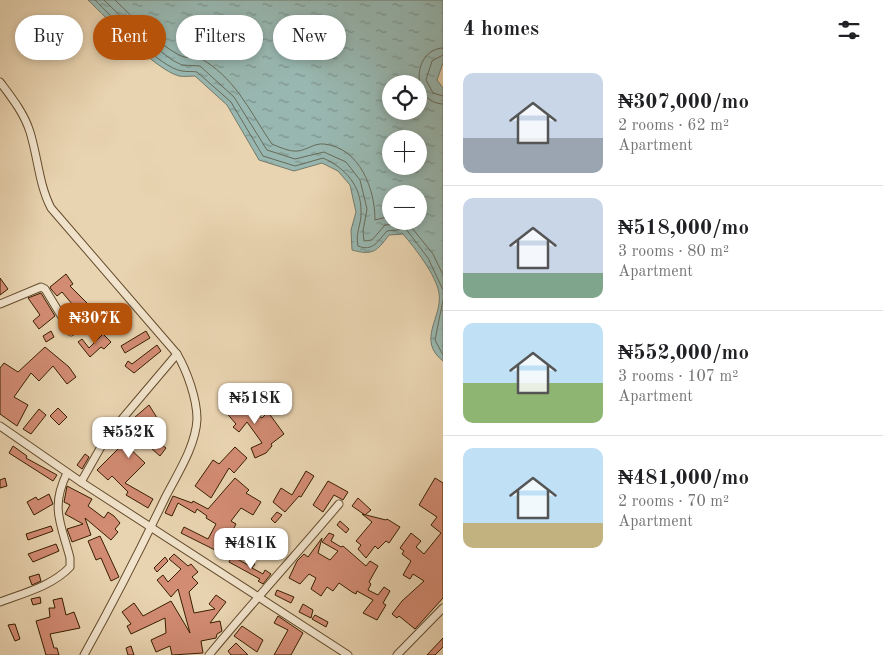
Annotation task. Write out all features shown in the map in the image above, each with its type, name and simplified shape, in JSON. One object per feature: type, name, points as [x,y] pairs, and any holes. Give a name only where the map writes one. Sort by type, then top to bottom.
[{"type":"street","points":[[0,82],[20,110],[30,130],[42,185],[51,208],[177,354],[187,376],[196,408],[197,420],[193,440],[152,526],[84,655]]},
{"type":"street","points":[[0,304],[41,287],[45,289],[71,332]]},
{"type":"street","points":[[81,482],[106,438],[177,354]]},
{"type":"street","points":[[0,426],[81,482],[152,526],[348,655]]},
{"type":"street","points":[[0,602],[39,588],[64,574],[70,567],[70,558],[57,504],[58,492],[68,473]]},
{"type":"street","points":[[209,655],[339,504]]},
{"type":"street","points":[[397,655],[443,608]]},
{"type":"water","points":[[88,0],[443,0],[443,63],[437,80],[443,88],[443,361],[435,353],[431,337],[438,311],[439,293],[437,286],[424,262],[403,234],[389,235],[374,251],[359,252],[352,250],[351,230],[356,212],[350,185],[338,171],[322,163],[294,171],[259,160],[227,105],[195,76],[179,76],[169,72],[152,60],[166,60],[166,15],[104,15]]},
{"type":"building","points":[[66,274],[73,284],[70,286],[93,309],[99,320],[88,326],[80,309],[78,311],[62,292],[57,296],[51,289],[50,287]]},
{"type":"building","points":[[0,278],[8,289],[0,295]]},
{"type":"building","points":[[41,293],[55,316],[39,329],[33,321],[40,315],[28,298]]},
{"type":"building","points":[[125,308],[132,318],[109,331],[103,322],[109,318],[110,320]]},
{"type":"building","points":[[51,331],[54,337],[46,342],[43,336]]},
{"type":"building","points":[[146,331],[150,338],[125,353],[121,346]]},
{"type":"building","points":[[103,334],[111,342],[104,349],[101,347],[90,357],[78,342],[82,339],[89,348]]},
{"type":"building","points":[[157,345],[161,351],[134,373],[125,366],[128,361],[132,364]]},
{"type":"building","points":[[45,347],[69,367],[76,377],[67,384],[53,366],[39,381],[31,373],[14,397],[28,405],[17,426],[0,414],[0,368],[4,363],[18,372]]},
{"type":"building","points":[[238,395],[243,400],[241,403],[262,418],[268,412],[284,434],[271,444],[272,446],[266,453],[255,458],[251,448],[262,443],[247,422],[239,432],[233,427],[236,424],[224,410]]},
{"type":"building","points":[[149,405],[159,421],[153,424],[150,420],[146,420],[134,432],[133,430],[123,444],[118,438],[124,433],[127,424]]},
{"type":"building","points":[[58,408],[67,417],[59,425],[50,416]]},
{"type":"building","points":[[39,409],[46,415],[31,434],[23,429]]},
{"type":"building","points":[[158,442],[166,448],[160,456],[152,449]]},
{"type":"building","points":[[124,443],[145,463],[125,483],[153,499],[148,508],[126,495],[128,492],[112,476],[108,480],[97,470]]},
{"type":"building","points":[[13,446],[27,456],[26,458],[57,475],[53,481],[9,453]]},
{"type":"building","points":[[235,447],[247,458],[234,473],[229,468],[211,498],[195,486],[213,460],[219,464]]},
{"type":"building","points":[[85,454],[89,457],[82,469],[77,465]]},
{"type":"building","points":[[306,471],[314,476],[301,497],[299,496],[285,512],[273,502],[281,488],[292,495]]},
{"type":"building","points":[[5,478],[7,486],[0,488],[0,480]]},
{"type":"building","points":[[235,478],[249,490],[246,493],[261,502],[253,515],[241,508],[231,521],[236,524],[221,553],[181,533],[184,527],[208,539],[216,524],[206,518],[207,516],[197,509],[195,513],[178,503],[172,516],[165,513],[173,496],[192,503],[193,501],[208,509]]},
{"type":"building","points":[[435,478],[443,483],[443,598],[415,629],[399,616],[397,618],[392,614],[402,601],[424,581],[413,574],[410,579],[403,575],[411,561],[402,554],[404,551],[400,548],[411,533],[421,541],[416,547],[424,554],[441,533],[431,525],[437,517],[419,505]]},
{"type":"building","points":[[328,481],[348,492],[343,500],[334,495],[323,512],[313,505]]},
{"type":"building","points":[[67,486],[92,499],[88,506],[104,518],[108,512],[120,523],[115,529],[118,532],[111,540],[85,518],[91,535],[72,542],[67,529],[83,524],[65,514],[70,505],[64,502]]},
{"type":"building","points":[[49,494],[53,504],[34,515],[27,502],[36,497],[38,500]]},
{"type":"building","points":[[358,498],[371,510],[365,515],[352,506]]},
{"type":"building","points":[[277,512],[282,515],[275,523],[271,519]]},
{"type":"building","points":[[362,514],[387,519],[400,527],[389,543],[386,541],[378,549],[375,546],[366,558],[358,549],[361,545],[356,541],[372,522]]},
{"type":"building","points":[[340,521],[349,529],[346,533],[337,525]]},
{"type":"building","points":[[51,526],[53,531],[28,540],[26,534]]},
{"type":"building","points":[[329,533],[334,535],[331,541],[341,547],[343,546],[366,566],[370,561],[378,566],[369,582],[371,584],[368,590],[378,595],[384,587],[390,591],[383,603],[386,605],[377,620],[363,613],[373,600],[357,591],[356,594],[339,583],[333,591],[327,587],[321,596],[311,589],[316,578],[309,574],[300,584],[289,578],[297,561],[304,554],[308,557],[322,538],[318,553],[330,560],[338,551],[322,542]]},
{"type":"building","points":[[100,536],[119,577],[111,581],[101,558],[96,560],[88,541]]},
{"type":"building","points":[[264,539],[274,545],[266,557],[256,550]]},
{"type":"building","points":[[56,544],[59,551],[33,562],[28,554]]},
{"type":"building","points":[[174,554],[188,566],[191,564],[198,572],[192,577],[198,583],[189,592],[194,613],[215,609],[209,604],[216,595],[226,602],[210,623],[220,621],[222,631],[217,634],[216,638],[201,641],[203,653],[172,655],[170,646],[156,652],[151,640],[166,633],[165,618],[131,634],[127,626],[131,624],[122,612],[134,603],[143,616],[171,601],[190,633],[178,589],[171,597],[157,580],[163,575],[168,582],[181,569],[169,559]]},
{"type":"building","points":[[232,556],[248,565],[250,561],[255,564],[252,568],[263,574],[265,570],[271,574],[263,584],[258,581],[260,579],[229,562]]},
{"type":"building","points":[[165,557],[168,561],[157,572],[154,568]]},
{"type":"building","points":[[39,574],[41,581],[32,585],[29,577]]},
{"type":"building","points":[[277,590],[294,597],[291,603],[275,595]]},
{"type":"building","points":[[40,597],[41,603],[33,605],[31,599]]},
{"type":"building","points":[[62,598],[66,615],[74,612],[80,628],[50,634],[54,648],[57,648],[59,655],[46,655],[36,621],[50,617],[49,608],[55,608],[53,600]]},
{"type":"building","points":[[303,604],[313,610],[311,618],[299,612]]},
{"type":"building","points":[[315,615],[328,622],[326,627],[312,619]]},
{"type":"building","points":[[278,616],[303,633],[291,655],[274,655],[288,630],[274,623]]},
{"type":"building","points":[[15,624],[20,639],[15,641],[8,625]]},
{"type":"building","points":[[242,626],[263,640],[257,652],[234,636]]},
{"type":"building","points":[[443,638],[443,647],[435,655],[427,655]]},
{"type":"building","points":[[236,643],[248,655],[231,655],[228,651]]},
{"type":"building","points":[[131,646],[134,655],[128,655],[126,648]]}]
